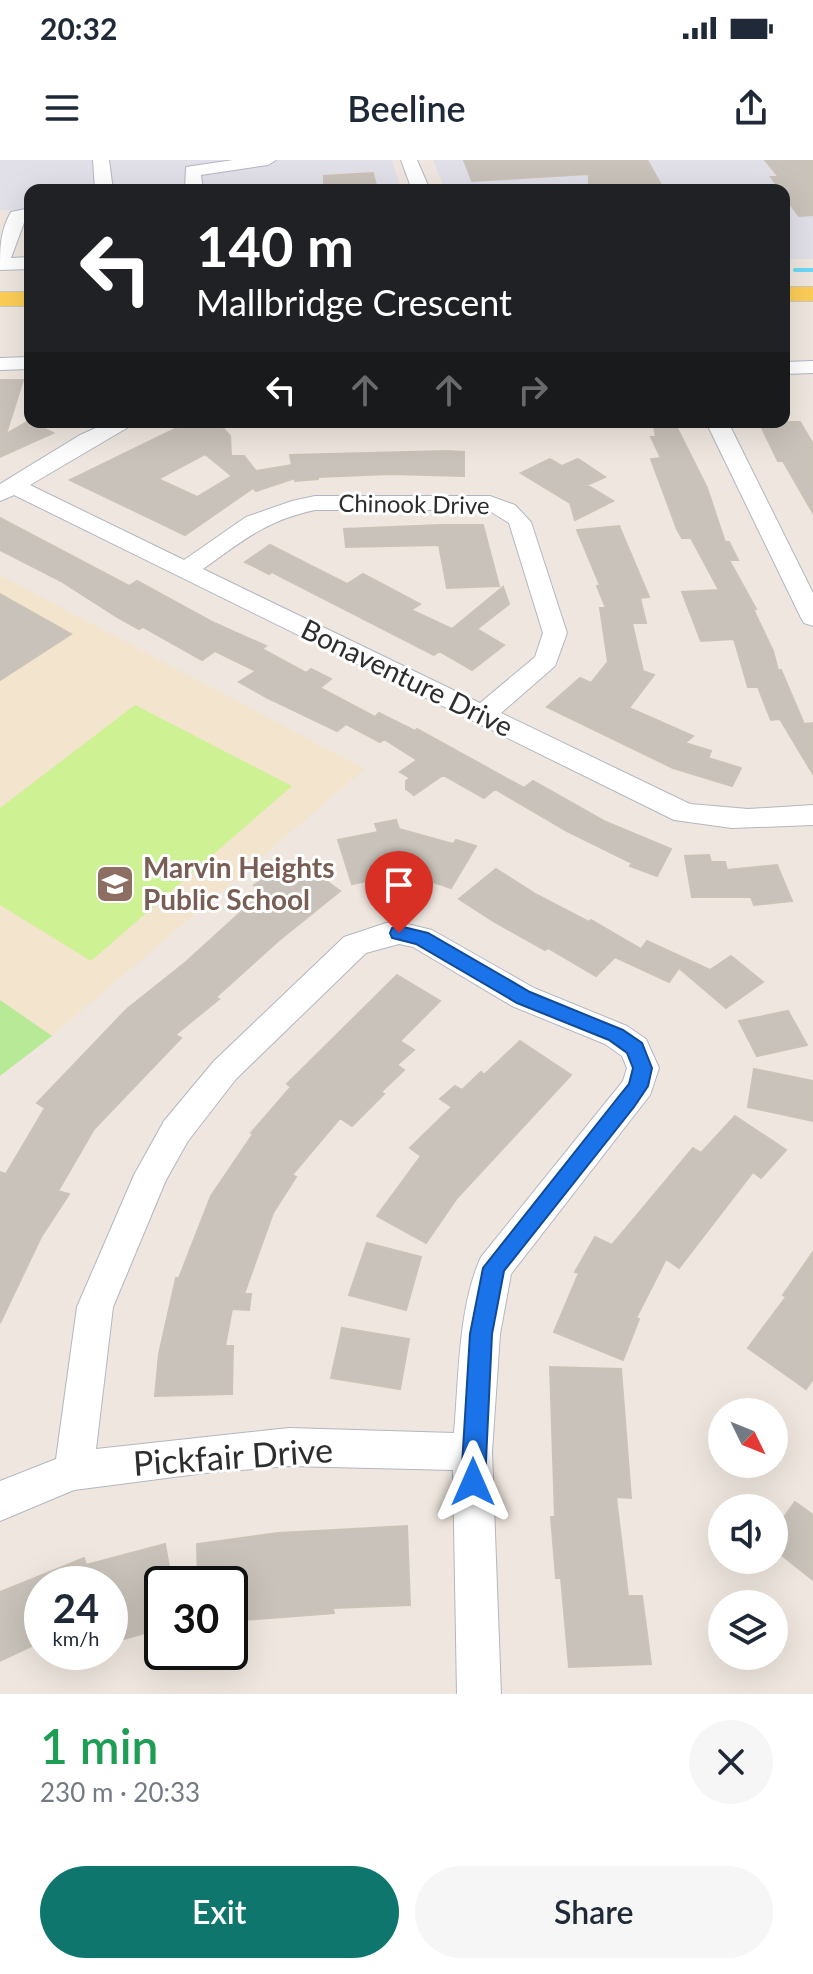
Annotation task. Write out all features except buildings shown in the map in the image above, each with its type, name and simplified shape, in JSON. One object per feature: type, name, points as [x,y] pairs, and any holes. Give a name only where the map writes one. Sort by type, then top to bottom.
[{"type":"main road","points":[[790,279],[813,279]]},
{"type":"main road","points":[[0,283],[24,283]]},
{"type":"main road","points":[[790,294],[813,294]]},
{"type":"main road","points":[[0,299],[24,299]]},
{"type":"street","points":[[101,160],[103,184]]},
{"type":"street","points":[[193,165],[268,160]]},
{"type":"street","points":[[409,160],[419,184]]},
{"type":"street","points":[[24,214],[17,216],[0,263],[24,263]]},
{"type":"street","points":[[0,364],[24,363]]},
{"type":"street","points":[[790,368],[813,367]]},
{"type":"street","points":[[7,490],[113,428]]},
{"type":"street","points":[[720,428],[813,618]]},
{"type":"street","name":"Bonaventure Drive","points":[[7,490],[187,569],[684,813],[711,819],[752,820],[813,815]]},
{"type":"street","name":"Chinook Drive","points":[[187,569],[277,512],[315,503],[490,503],[501,506],[514,513],[520,522],[555,633],[546,660],[483,715]]},
{"type":"street","points":[[74,1471],[95,1307],[123,1235],[176,1131],[225,1070],[355,945],[376,935],[399,933],[421,938],[523,997],[616,1035],[635,1048],[643,1068],[638,1086],[494,1268],[481,1334],[472,1452],[479,1694]]},
{"type":"street","name":"Pickfair Drive","points":[[0,1501],[74,1471],[289,1447],[472,1452]]},
{"type":"shaded area","points":[[0,160],[392,160],[399,184],[24,184],[24,210],[0,210]]},
{"type":"shaded area","points":[[433,160],[813,160],[813,259],[790,259],[790,184],[443,184]]},
{"type":"shaded area","name":"Marvin Heights Public School","points":[[0,575],[365,769],[52,1036],[0,1000]]},
{"type":"green space","points":[[135,705],[292,786],[91,961],[0,905],[0,808]]},
{"type":"green space","points":[[0,1000],[52,1036],[0,1076]]},
{"type":"waterway","points":[[795,270],[813,270]]},
{"type":"place","name":"Marvin Heights Public School","points":[[115,884]]},
{"type":"route","points":[[399,933],[421,938],[523,997],[616,1035],[635,1048],[643,1068],[638,1086],[627,1101],[494,1268],[481,1334],[472,1452],[473,1482]]}]
